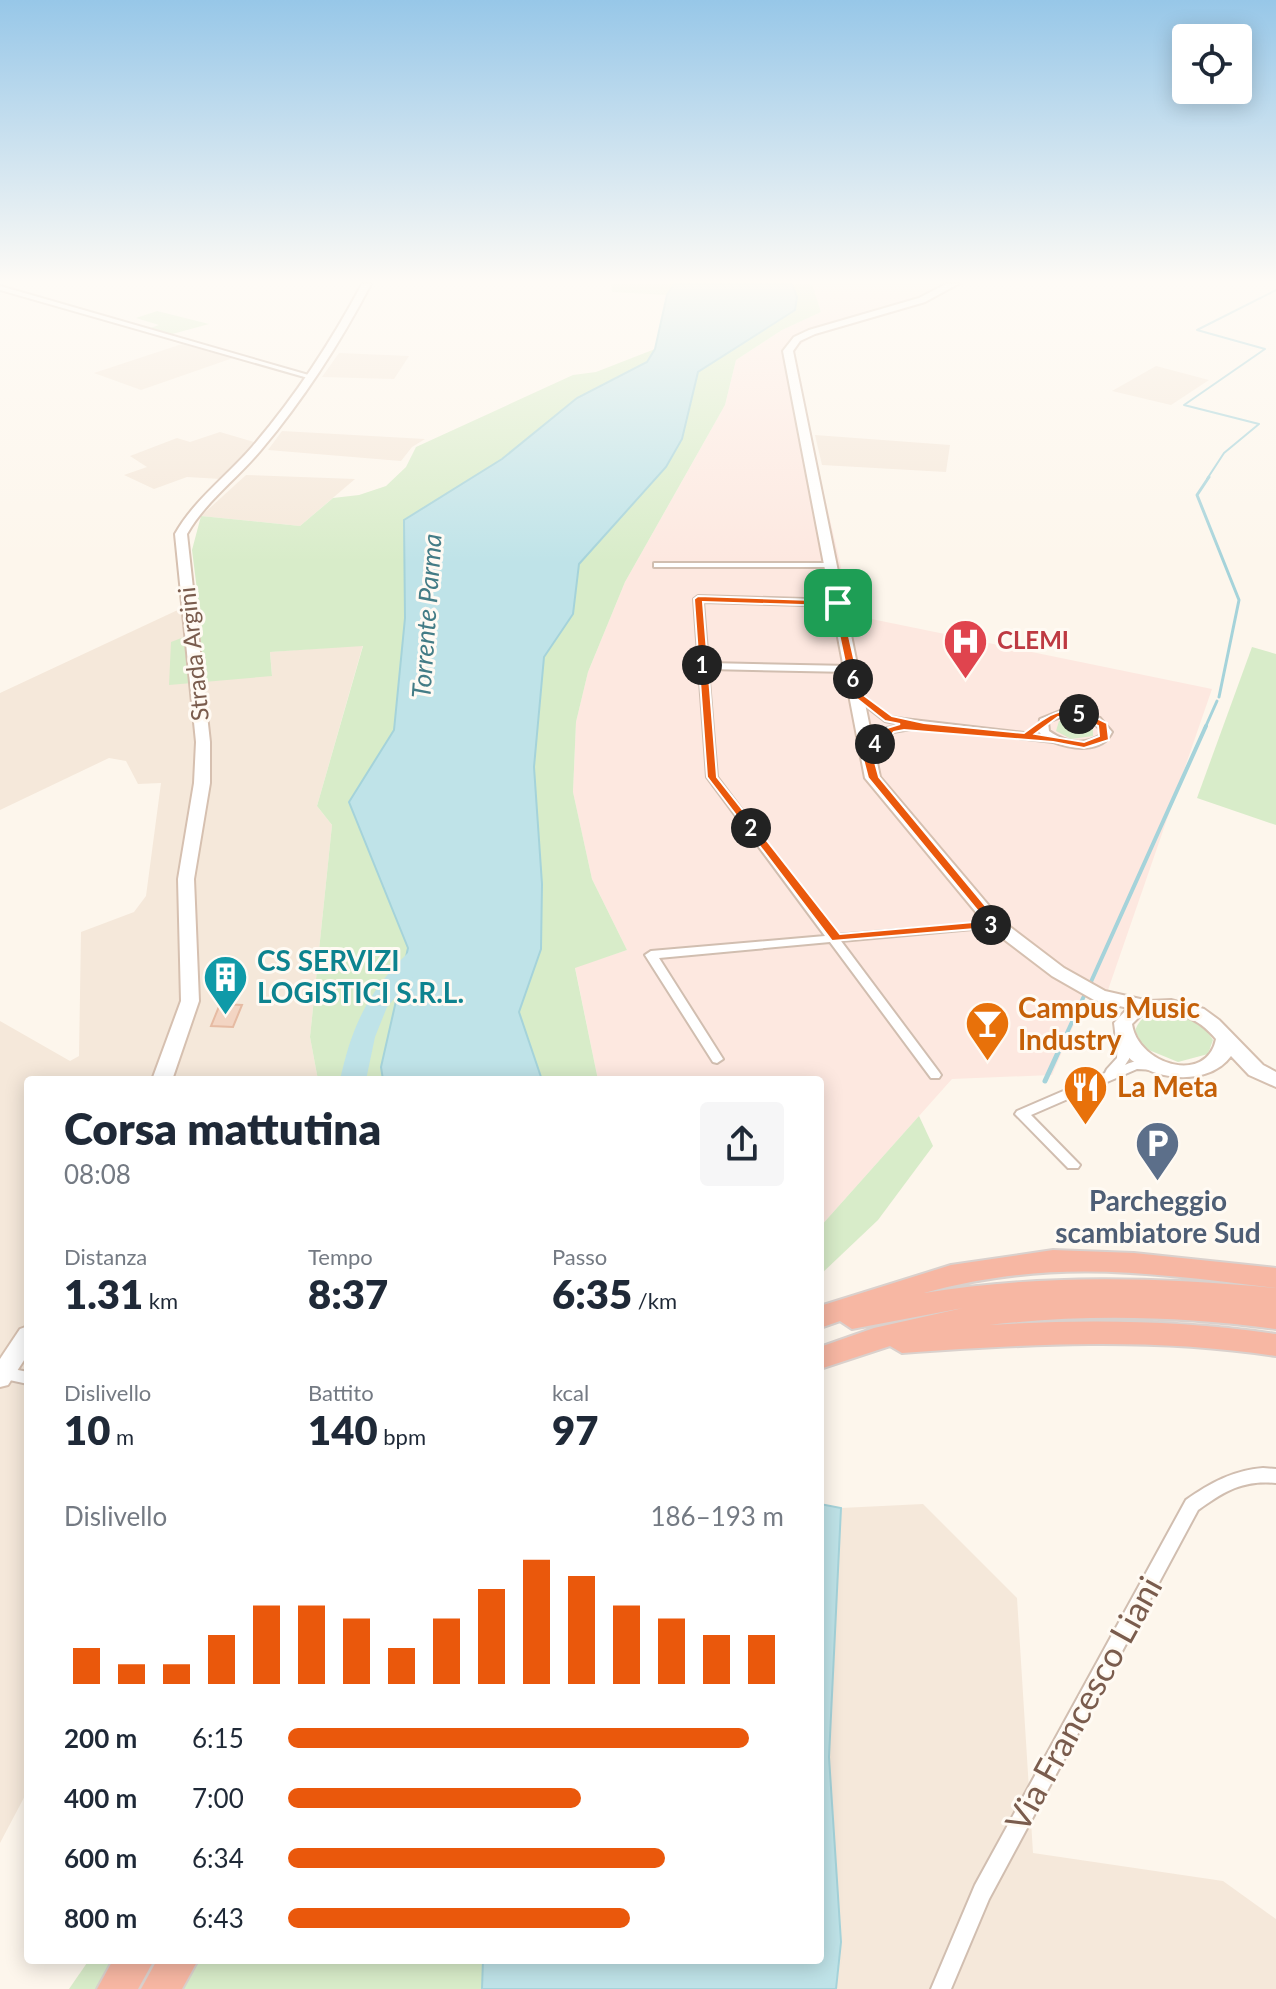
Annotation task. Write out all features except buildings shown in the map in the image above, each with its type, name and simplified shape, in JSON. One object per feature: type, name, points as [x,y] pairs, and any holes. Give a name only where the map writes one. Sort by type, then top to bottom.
[{"type":"highway","points":[[824,1316],[941,1277],[1052,1260],[1102,1261],[1276,1278]]},
{"type":"highway","points":[[824,1327],[934,1301],[1050,1288],[1166,1289],[1276,1299]]},
{"type":"highway","points":[[824,1357],[904,1329],[976,1316],[1092,1306],[1173,1308],[1276,1318]]},
{"type":"highway","points":[[824,1363],[900,1342],[1052,1330],[1152,1330],[1276,1345]]},
{"type":"highway","points":[[116,1989],[132,1964]]},
{"type":"highway","points":[[160,1989],[176,1964]]},
{"type":"street","name":"Strada Argini","points":[[163,1076],[190,1001],[186,885],[202,783],[203,742],[181,534],[189,518],[237,471],[310,377]]},
{"type":"street","points":[[793,377],[873,778],[995,924],[1058,972],[1100,996],[1146,1006]]},
{"type":"street","points":[[657,565],[829,565]]},
{"type":"street","points":[[838,603],[698,599],[712,777],[836,938],[935,1075]]},
{"type":"street","points":[[702,666],[851,669]]},
{"type":"street","points":[[857,695],[889,724]]},
{"type":"street","points":[[861,723],[1026,736],[1084,745],[1101,741],[1107,732],[1097,720],[1079,713],[1055,714],[1026,736]]},
{"type":"street","points":[[868,755],[889,724]]},
{"type":"street","points":[[1042,726],[1053,739]]},
{"type":"street","points":[[717,1059],[651,955],[995,924]]},
{"type":"street","points":[[1100,996],[1138,1056],[1165,1068]]},
{"type":"street","points":[[1106,1077],[1123,1059],[1124,1030],[1136,1010],[1161,1004],[1193,1011],[1218,1028],[1256,1070]]},
{"type":"street","points":[[1073,1165],[1022,1114],[1136,1065],[1192,1071],[1215,1064],[1223,1057],[1225,1039]]},
{"type":"street","points":[[1215,1064],[1256,1070],[1276,1080]]},
{"type":"street","points":[[24,1341],[2,1375],[24,1378]]},
{"type":"street","name":"Via Francesco Liani","points":[[941,1989],[982,1892],[1192,1505],[1227,1480],[1258,1473],[1276,1476]]},
{"type":"shaded area","points":[[105,377],[179,377],[141,390]]},
{"type":"shaded area","points":[[322,377],[395,377],[394,379]]},
{"type":"shaded area","points":[[732,377],[797,377],[852,615],[1212,689],[1108,990],[1091,985],[1052,1075],[952,1079],[824,1223],[824,1076],[597,1076],[575,967],[627,950],[592,879],[573,792],[576,722],[588,672],[625,582],[725,405]]},
{"type":"shaded area","points":[[1137,377],[1197,377],[1209,380],[1171,405],[1112,391]]},
{"type":"shaded area","points":[[282,431],[425,439],[412,447],[401,461],[268,450]]},
{"type":"shaded area","points":[[220,432],[254,442],[221,479],[187,477],[154,489],[124,475],[147,467],[130,456],[177,438],[190,442]]},
{"type":"shaded area","points":[[815,435],[950,445],[946,472],[822,465]]},
{"type":"shaded area","points":[[246,475],[355,479],[300,526],[201,516]]},
{"type":"shaded area","points":[[197,601],[202,630],[272,675],[270,652],[363,645],[317,806],[332,825],[310,1037],[317,1076],[24,1076],[24,1798],[0,1843],[0,1021],[70,1061],[79,1056],[81,932],[134,912],[146,896],[161,783],[138,784],[126,761],[109,758],[0,810],[0,693]]},
{"type":"shaded area","points":[[923,1504],[1017,1598],[1033,1853],[1223,1881],[1276,1919],[1276,1989],[836,1989],[841,1942],[829,1757],[841,1508]]},
{"type":"green space","points":[[569,377],[619,377],[577,398],[502,459],[404,520],[405,618],[394,730],[349,802],[408,948],[381,1067],[382,1076],[317,1076],[310,1037],[332,825],[317,806],[363,646],[270,652],[272,676],[169,685],[171,642],[202,630],[192,550],[201,516],[300,526],[333,498],[359,495],[386,486],[406,467],[416,447]]},
{"type":"green space","points":[[697,377],[732,377],[725,405],[625,582],[588,672],[576,722],[573,792],[592,879],[627,950],[575,968],[597,1076],[541,1076],[519,1012],[541,949],[542,884],[534,767],[544,657],[573,614],[579,564],[666,467],[682,439]]},
{"type":"green space","points":[[1252,647],[1276,654],[1276,825],[1197,798]]},
{"type":"green space","points":[[1077,719],[1093,727],[1093,736],[1071,739],[1056,731],[1059,721]]},
{"type":"green space","points":[[1167,1012],[1203,1025],[1213,1040],[1208,1054],[1178,1062],[1144,1048],[1135,1031],[1140,1021]]},
{"type":"green space","points":[[919,1116],[933,1146],[878,1220],[824,1271],[824,1223]]},
{"type":"green space","points":[[86,1964],[113,1964],[96,1989],[69,1989]]},
{"type":"green space","points":[[194,1964],[483,1964],[482,1989],[178,1989]]},
{"type":"water","points":[[618,377],[697,377],[682,439],[666,467],[579,564],[573,614],[544,657],[534,767],[542,884],[541,949],[519,1012],[541,1076],[382,1076],[381,1067],[408,948],[349,802],[394,730],[405,618],[404,520],[502,459],[577,398]]},
{"type":"water","points":[[824,1505],[841,1508],[829,1757],[841,1942],[836,1989],[482,1989],[483,1964],[824,1964]]},
{"type":"waterway","points":[[1207,479],[1224,453],[1259,424],[1184,405],[1225,377]]},
{"type":"waterway","points":[[1209,477],[1197,495],[1239,600],[1219,697]]},
{"type":"waterway","points":[[1205,728],[1217,701]]},
{"type":"waterway","points":[[1090,984],[1206,726]]},
{"type":"waterway","name":"Torrente Parma","points":[[354,1076],[363,1037],[375,1007],[426,949]]},
{"type":"waterway","points":[[1060,1048],[1084,996]]},
{"type":"waterway","points":[[1045,1081],[1061,1046]]},
{"type":"place","name":"CLEMI","points":[[966,680]]},
{"type":"place","name":"CS SERVIZI LOGISTICI S.R.L.","points":[[226,1016]]},
{"type":"place","name":"Campus Music Industry","points":[[987,1063]]},
{"type":"place","name":"La Meta","points":[[1086,1126]]},
{"type":"place","name":"Parcheggio scambiatore Sud","points":[[1158,1183]]},
{"type":"route","points":[[698,599],[838,603],[857,695],[888,719],[924,727],[1026,736],[1042,726],[1048,717],[1065,712],[1089,716],[1103,725],[1107,732],[1101,741],[1073,745],[1053,739],[904,727],[890,730],[876,741],[868,755],[873,778],[995,924],[836,938],[712,777],[698,599]]}]
